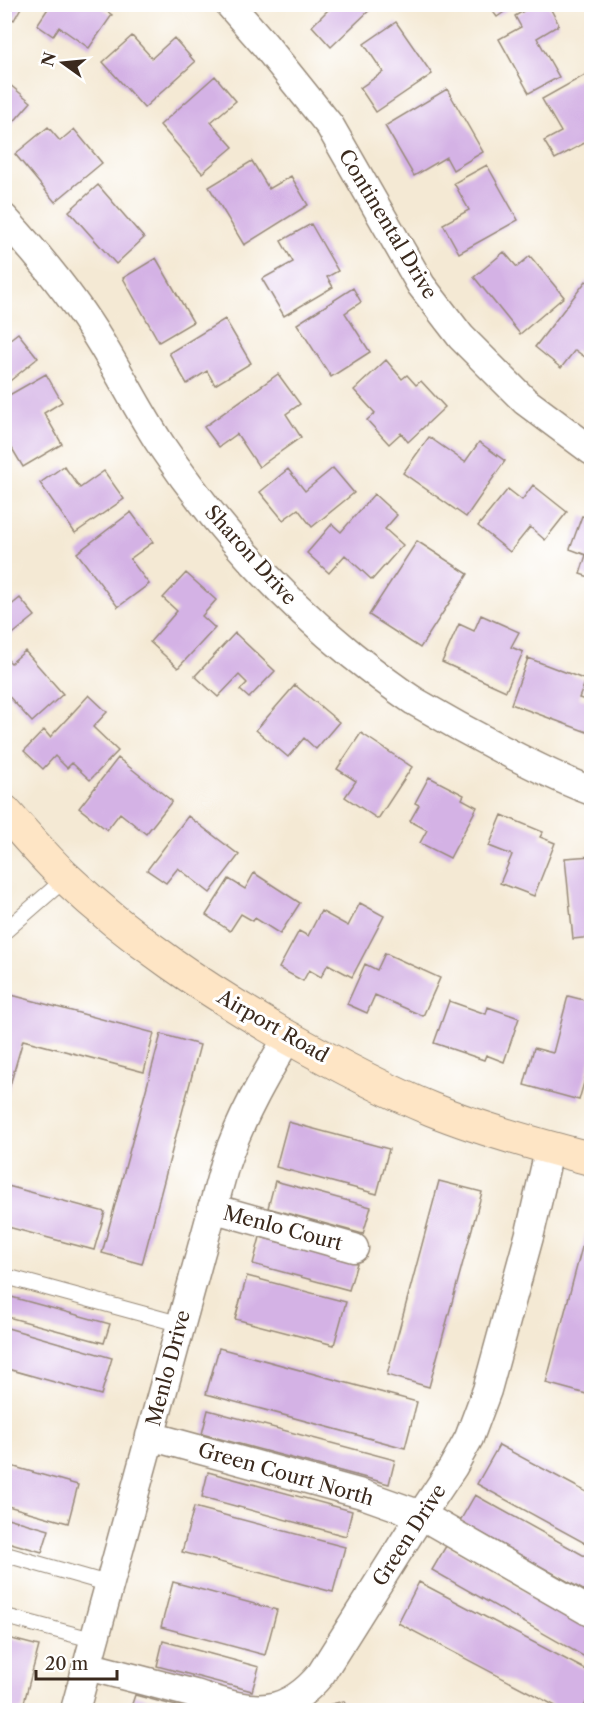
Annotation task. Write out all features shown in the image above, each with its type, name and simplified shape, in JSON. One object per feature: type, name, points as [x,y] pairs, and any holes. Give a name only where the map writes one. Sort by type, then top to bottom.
[{"type":"street","name":"Continental Drive","points":[[229,4],[330,126],[421,285],[461,337],[525,401],[591,451]]},
{"type":"street","name":"Sharon Drive","points":[[4,218],[31,247],[83,315],[161,445],[200,499],[286,597],[323,631],[413,700],[467,732],[534,766],[591,791]]},
{"type":"street","name":"Airport Road","points":[[4,811],[66,878],[132,934],[178,968],[247,1013],[368,1079],[432,1109],[482,1127],[591,1159]]},
{"type":"street","name":"Menlo Drive","points":[[75,1710],[225,1164],[239,1125],[288,1036]]},
{"type":"street","name":"Green Drive","points":[[90,1653],[241,1706],[267,1708],[290,1701],[303,1693],[321,1674],[453,1467],[469,1438],[487,1390],[532,1226],[549,1147]]},
{"type":"street","name":"Menlo Court","points":[[212,1208],[354,1248]]},
{"type":"street","name":"Green Court North","points":[[150,1436],[362,1494],[421,1515],[591,1613]]},
{"type":"lane","points":[[4,932],[66,878]]},
{"type":"lane","points":[[4,1276],[180,1324]]},
{"type":"lane","points":[[4,1554],[109,1584]]},
{"type":"lane","points":[[4,1616],[90,1653]]},
{"type":"building","points":[[4,4],[23,4],[14,20],[4,14]]},
{"type":"building","points":[[51,4],[97,4],[112,15],[89,48],[59,27],[53,36],[37,25]]},
{"type":"building","points":[[325,4],[376,4],[331,47],[312,26],[329,9]]},
{"type":"building","points":[[535,4],[548,4],[559,25],[537,38],[559,77],[529,93],[499,39],[521,27],[515,16]]},
{"type":"building","points":[[488,5],[514,5],[497,17]]},
{"type":"building","points":[[396,22],[432,74],[376,112],[360,88],[383,72],[364,44]]},
{"type":"building","points":[[132,36],[152,58],[174,38],[195,62],[144,108],[103,62]]},
{"type":"building","points":[[592,71],[592,139],[555,159],[544,141],[561,132],[542,99]]},
{"type":"building","points":[[215,76],[236,101],[211,122],[233,147],[202,173],[160,125]]},
{"type":"building","points":[[4,80],[31,102],[4,133]]},
{"type":"building","points":[[447,89],[483,152],[453,170],[446,157],[414,176],[385,126]]},
{"type":"building","points":[[48,127],[60,141],[74,129],[102,163],[55,202],[15,154]]},
{"type":"building","points":[[252,161],[269,189],[291,176],[308,205],[244,245],[209,187]]},
{"type":"building","points":[[487,165],[518,220],[459,253],[443,224],[469,210],[454,183]]},
{"type":"building","points":[[98,185],[144,238],[116,264],[69,211]]},
{"type":"building","points":[[311,224],[338,271],[327,277],[333,287],[284,316],[262,279],[293,262],[281,241]]},
{"type":"building","points":[[504,252],[517,267],[530,256],[564,297],[520,334],[474,277]]},
{"type":"building","points":[[156,258],[193,322],[159,342],[123,278]]},
{"type":"building","points":[[586,281],[592,285],[592,362],[575,350],[561,368],[535,347]]},
{"type":"building","points":[[353,288],[361,302],[345,313],[370,352],[331,377],[297,324]]},
{"type":"building","points":[[225,319],[251,363],[215,385],[207,371],[187,384],[169,353]]},
{"type":"building","points":[[18,333],[38,358],[5,385],[5,343]]},
{"type":"building","points":[[386,360],[402,379],[407,375],[416,385],[421,381],[445,407],[408,442],[401,433],[389,444],[367,420],[375,413],[354,390]]},
{"type":"building","points":[[46,374],[62,402],[44,413],[62,444],[23,467],[4,435],[4,398]]},
{"type":"building","points":[[278,374],[300,404],[286,414],[301,437],[259,467],[237,434],[219,447],[204,427]]},
{"type":"building","points":[[429,437],[465,462],[479,442],[505,461],[466,517],[403,473]]},
{"type":"building","points":[[64,466],[80,488],[104,471],[124,499],[75,533],[40,483]]},
{"type":"building","points":[[333,468],[354,493],[312,527],[298,509],[283,520],[260,492],[288,469],[305,491]]},
{"type":"building","points":[[533,485],[567,512],[545,540],[530,527],[510,552],[478,526],[508,489],[522,500]]},
{"type":"building","points":[[374,494],[397,515],[385,529],[403,545],[372,580],[345,555],[329,573],[307,553],[332,524],[341,532]]},
{"type":"building","points":[[131,512],[153,542],[130,559],[149,584],[118,607],[77,553]]},
{"type":"building","points":[[582,516],[592,519],[592,578],[580,574],[586,555],[570,549]]},
{"type":"building","points":[[417,541],[468,574],[420,648],[369,615]]},
{"type":"building","points":[[186,573],[216,600],[202,616],[215,628],[178,668],[150,642],[177,611],[163,598]]},
{"type":"building","points":[[20,598],[35,616],[4,641],[4,611]]},
{"type":"building","points":[[481,615],[519,632],[511,647],[523,652],[506,691],[442,662],[459,624],[474,631]]},
{"type":"building","points":[[235,633],[275,671],[249,698],[240,690],[247,683],[239,675],[218,697],[195,676]]},
{"type":"building","points":[[25,651],[63,694],[32,722],[4,691],[4,656],[11,663]]},
{"type":"building","points":[[528,658],[586,680],[579,698],[592,702],[592,720],[587,732],[511,704]]},
{"type":"building","points":[[295,685],[339,722],[316,749],[304,738],[288,757],[256,730]]},
{"type":"building","points":[[89,695],[107,712],[93,727],[118,751],[90,780],[72,763],[67,768],[55,756],[43,769],[24,751],[44,730],[50,737]]},
{"type":"building","points":[[361,733],[412,767],[378,819],[345,797],[356,781],[337,769]]},
{"type":"building","points":[[118,758],[172,801],[146,834],[120,813],[107,830],[79,808]]},
{"type":"building","points":[[429,777],[464,795],[462,799],[477,807],[450,858],[420,843],[427,830],[410,821],[419,805],[415,803]]},
{"type":"building","points":[[502,815],[543,832],[540,837],[555,843],[534,896],[500,883],[512,855],[489,846]]},
{"type":"building","points":[[188,816],[239,855],[210,893],[178,868],[166,883],[147,870]]},
{"type":"building","points":[[592,856],[592,937],[573,939],[565,858]]},
{"type":"building","points":[[254,873],[300,903],[280,934],[255,918],[253,921],[241,914],[230,931],[206,915],[229,879],[245,889]]},
{"type":"building","points":[[360,903],[384,916],[352,977],[328,964],[321,977],[309,970],[303,981],[279,968],[299,931],[308,936],[321,911],[348,926]]},
{"type":"building","points":[[385,953],[440,978],[423,1016],[375,995],[367,1013],[347,1004],[365,964],[377,970]]},
{"type":"building","points":[[4,993],[154,1033],[144,1072],[23,1040],[4,1106]]},
{"type":"building","points":[[568,996],[592,1002],[592,1055],[579,1100],[524,1085],[534,1048],[553,1053]]},
{"type":"building","points":[[449,1001],[486,1014],[488,1007],[519,1018],[504,1062],[486,1055],[484,1060],[434,1043]]},
{"type":"building","points":[[161,1034],[200,1045],[142,1264],[102,1253]]},
{"type":"building","points":[[288,1122],[389,1149],[377,1194],[276,1167]]},
{"type":"building","points":[[275,1181],[371,1207],[363,1234],[268,1208]]},
{"type":"building","points":[[439,1181],[482,1192],[429,1387],[387,1375]]},
{"type":"building","points":[[4,1185],[105,1212],[94,1250],[4,1226]]},
{"type":"building","points":[[586,1232],[592,1233],[592,1388],[590,1395],[546,1383]]},
{"type":"building","points":[[260,1237],[357,1263],[349,1290],[253,1264]]},
{"type":"building","points":[[247,1276],[346,1302],[334,1345],[235,1319]]},
{"type":"building","points":[[4,1295],[110,1324],[104,1343],[4,1316]]},
{"type":"building","points":[[4,1327],[112,1358],[101,1395],[4,1368]]},
{"type":"building","points":[[219,1348],[417,1402],[405,1448],[206,1394]]},
{"type":"building","points":[[208,1410],[395,1460],[389,1484],[202,1434]]},
{"type":"building","points":[[499,1445],[592,1495],[592,1547],[477,1484]]},
{"type":"building","points":[[4,1464],[78,1485],[68,1523],[4,1505]]},
{"type":"building","points":[[208,1472],[352,1511],[346,1536],[202,1497]]},
{"type":"building","points":[[475,1495],[592,1560],[592,1595],[460,1521]]},
{"type":"building","points":[[194,1507],[345,1547],[333,1592],[182,1552]]},
{"type":"building","points":[[4,1517],[49,1530],[42,1552],[4,1541]]},
{"type":"building","points":[[446,1546],[592,1629],[592,1661],[432,1570]]},
{"type":"building","points":[[173,1582],[277,1610],[265,1655],[161,1627]]},
{"type":"building","points":[[419,1582],[592,1673],[592,1692],[582,1710],[563,1710],[398,1623]]},
{"type":"building","points":[[4,1637],[39,1646],[22,1710],[4,1710]]},
{"type":"building","points":[[163,1641],[259,1667],[252,1691],[157,1666]]},
{"type":"building","points":[[135,1695],[191,1710],[130,1710]]},
{"type":"building","points":[[344,1701],[347,1710],[309,1710]]}]
